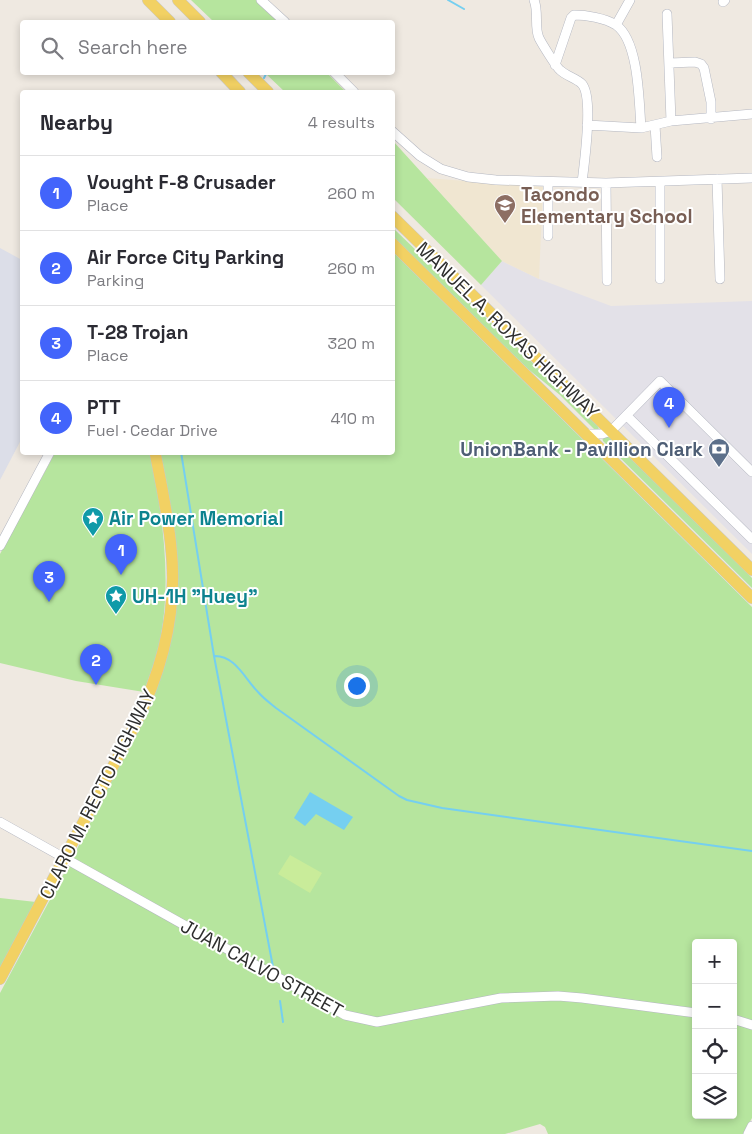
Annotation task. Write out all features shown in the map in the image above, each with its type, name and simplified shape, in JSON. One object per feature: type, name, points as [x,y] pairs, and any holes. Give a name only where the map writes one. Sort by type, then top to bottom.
[{"type":"main road","points":[[148,0],[168,20]]},
{"type":"main road","points":[[170,20],[180,2],[198,20]]},
{"type":"main road","points":[[223,75],[226,90]]},
{"type":"main road","points":[[224,75],[238,90]]},
{"type":"main road","points":[[241,90],[248,75]]},
{"type":"main road","points":[[250,75],[266,90]]},
{"type":"main road","name":"MANUEL A. ROXAS HIGHWAY","points":[[395,219],[752,570]]},
{"type":"main road","name":"MANUEL A. ROXAS HIGHWAY","points":[[395,246],[752,598]]},
{"type":"main road","name":"CLARO M. RECTO HIGHWAY","points":[[0,979],[150,694],[163,652],[171,608],[172,564],[170,532],[155,455]]},
{"type":"street","points":[[261,0],[283,20]]},
{"type":"street","points":[[534,0],[539,37],[560,71],[583,86],[588,112],[582,183]]},
{"type":"street","points":[[616,25],[630,0]]},
{"type":"street","points":[[667,14],[671,121]]},
{"type":"street","points":[[556,65],[571,18],[574,15],[607,21],[616,25],[632,49],[636,66],[641,128]]},
{"type":"street","points":[[670,63],[695,62],[701,64],[704,68],[711,102],[711,119]]},
{"type":"street","points":[[337,75],[352,90]]},
{"type":"street","points":[[587,125],[641,128],[671,121],[752,114]]},
{"type":"street","points":[[654,125],[657,157]]},
{"type":"street","points":[[395,134],[420,156],[441,169],[468,177],[582,183],[752,178]]},
{"type":"street","points":[[717,179],[720,279]]},
{"type":"street","points":[[548,182],[548,236]]},
{"type":"street","points":[[660,182],[660,279]]},
{"type":"street","points":[[606,183],[607,281]]},
{"type":"street","points":[[586,434],[597,435],[611,431],[660,381],[752,472]]},
{"type":"street","points":[[627,416],[752,538]]},
{"type":"street","points":[[0,546],[48,455]]},
{"type":"street","name":"JUAN CALVO STREET","points":[[0,822],[323,1004],[345,1015],[366,1021],[390,1020],[501,998],[558,996],[692,1012]]},
{"type":"street","points":[[737,1020],[752,1025]]},
{"type":"street","points":[[748,1134],[752,1126]]},
{"type":"shaded area","name":"Tacondo Elementary School","points":[[427,178],[543,187],[539,279],[502,261]]},
{"type":"shaded area","points":[[0,248],[20,259],[20,442],[0,480]]},
{"type":"shaded area","points":[[502,261],[539,279],[611,306],[752,301],[752,554],[481,285]]},
{"type":"green space","points":[[191,0],[256,0],[276,20],[212,20]]},
{"type":"green space","points":[[267,75],[329,75],[344,90],[283,90]]},
{"type":"green space","points":[[395,143],[502,261],[481,285],[395,200]]},
{"type":"green space","points":[[395,230],[598,426],[599,430],[595,430],[560,395],[528,369],[395,239]]},
{"type":"green space","points":[[395,254],[752,607],[752,1118],[743,1134],[548,1134],[545,1127],[540,1124],[505,1134],[0,1134],[0,993],[76,851],[141,722],[172,628],[158,455],[395,455]]},
{"type":"green space","points":[[608,436],[708,532],[752,578],[752,588],[603,441],[602,437]]},
{"type":"green space","points":[[54,455],[152,455],[164,544],[166,590],[160,643],[144,692],[76,681],[0,663],[0,554]]},
{"type":"green space","points":[[290,855],[322,873],[310,893],[278,874]]},
{"type":"green space","points":[[0,898],[36,902],[0,969]]},
{"type":"water","points":[[310,792],[353,817],[344,830],[316,814],[305,826],[294,818]]},
{"type":"waterway","points":[[448,0],[464,9]]},
{"type":"waterway","points":[[181,455],[214,656],[228,659],[239,669],[253,687],[276,708],[399,796],[407,800],[442,808],[752,851]]},
{"type":"waterway","points":[[214,656],[273,967]]},
{"type":"waterway","points":[[280,1001],[283,1022]]},
{"type":"place","name":"Tacondo Elementary School","points":[[505,224]]},
{"type":"place","name":"PTT","points":[[669,428]]},
{"type":"place","name":"UnionBank - Pavillion Clark","points":[[719,468]]},
{"type":"place","name":"Air Power Memorial","points":[[93,537]]},
{"type":"place","name":"Vought F-8 Crusader","points":[[121,575]]},
{"type":"place","name":"T-28 Trojan","points":[[49,602]]},
{"type":"place","name":"UH-1H \"Huey\"","points":[[116,615]]},
{"type":"place","name":"Air Force City Parking","points":[[96,685]]}]
